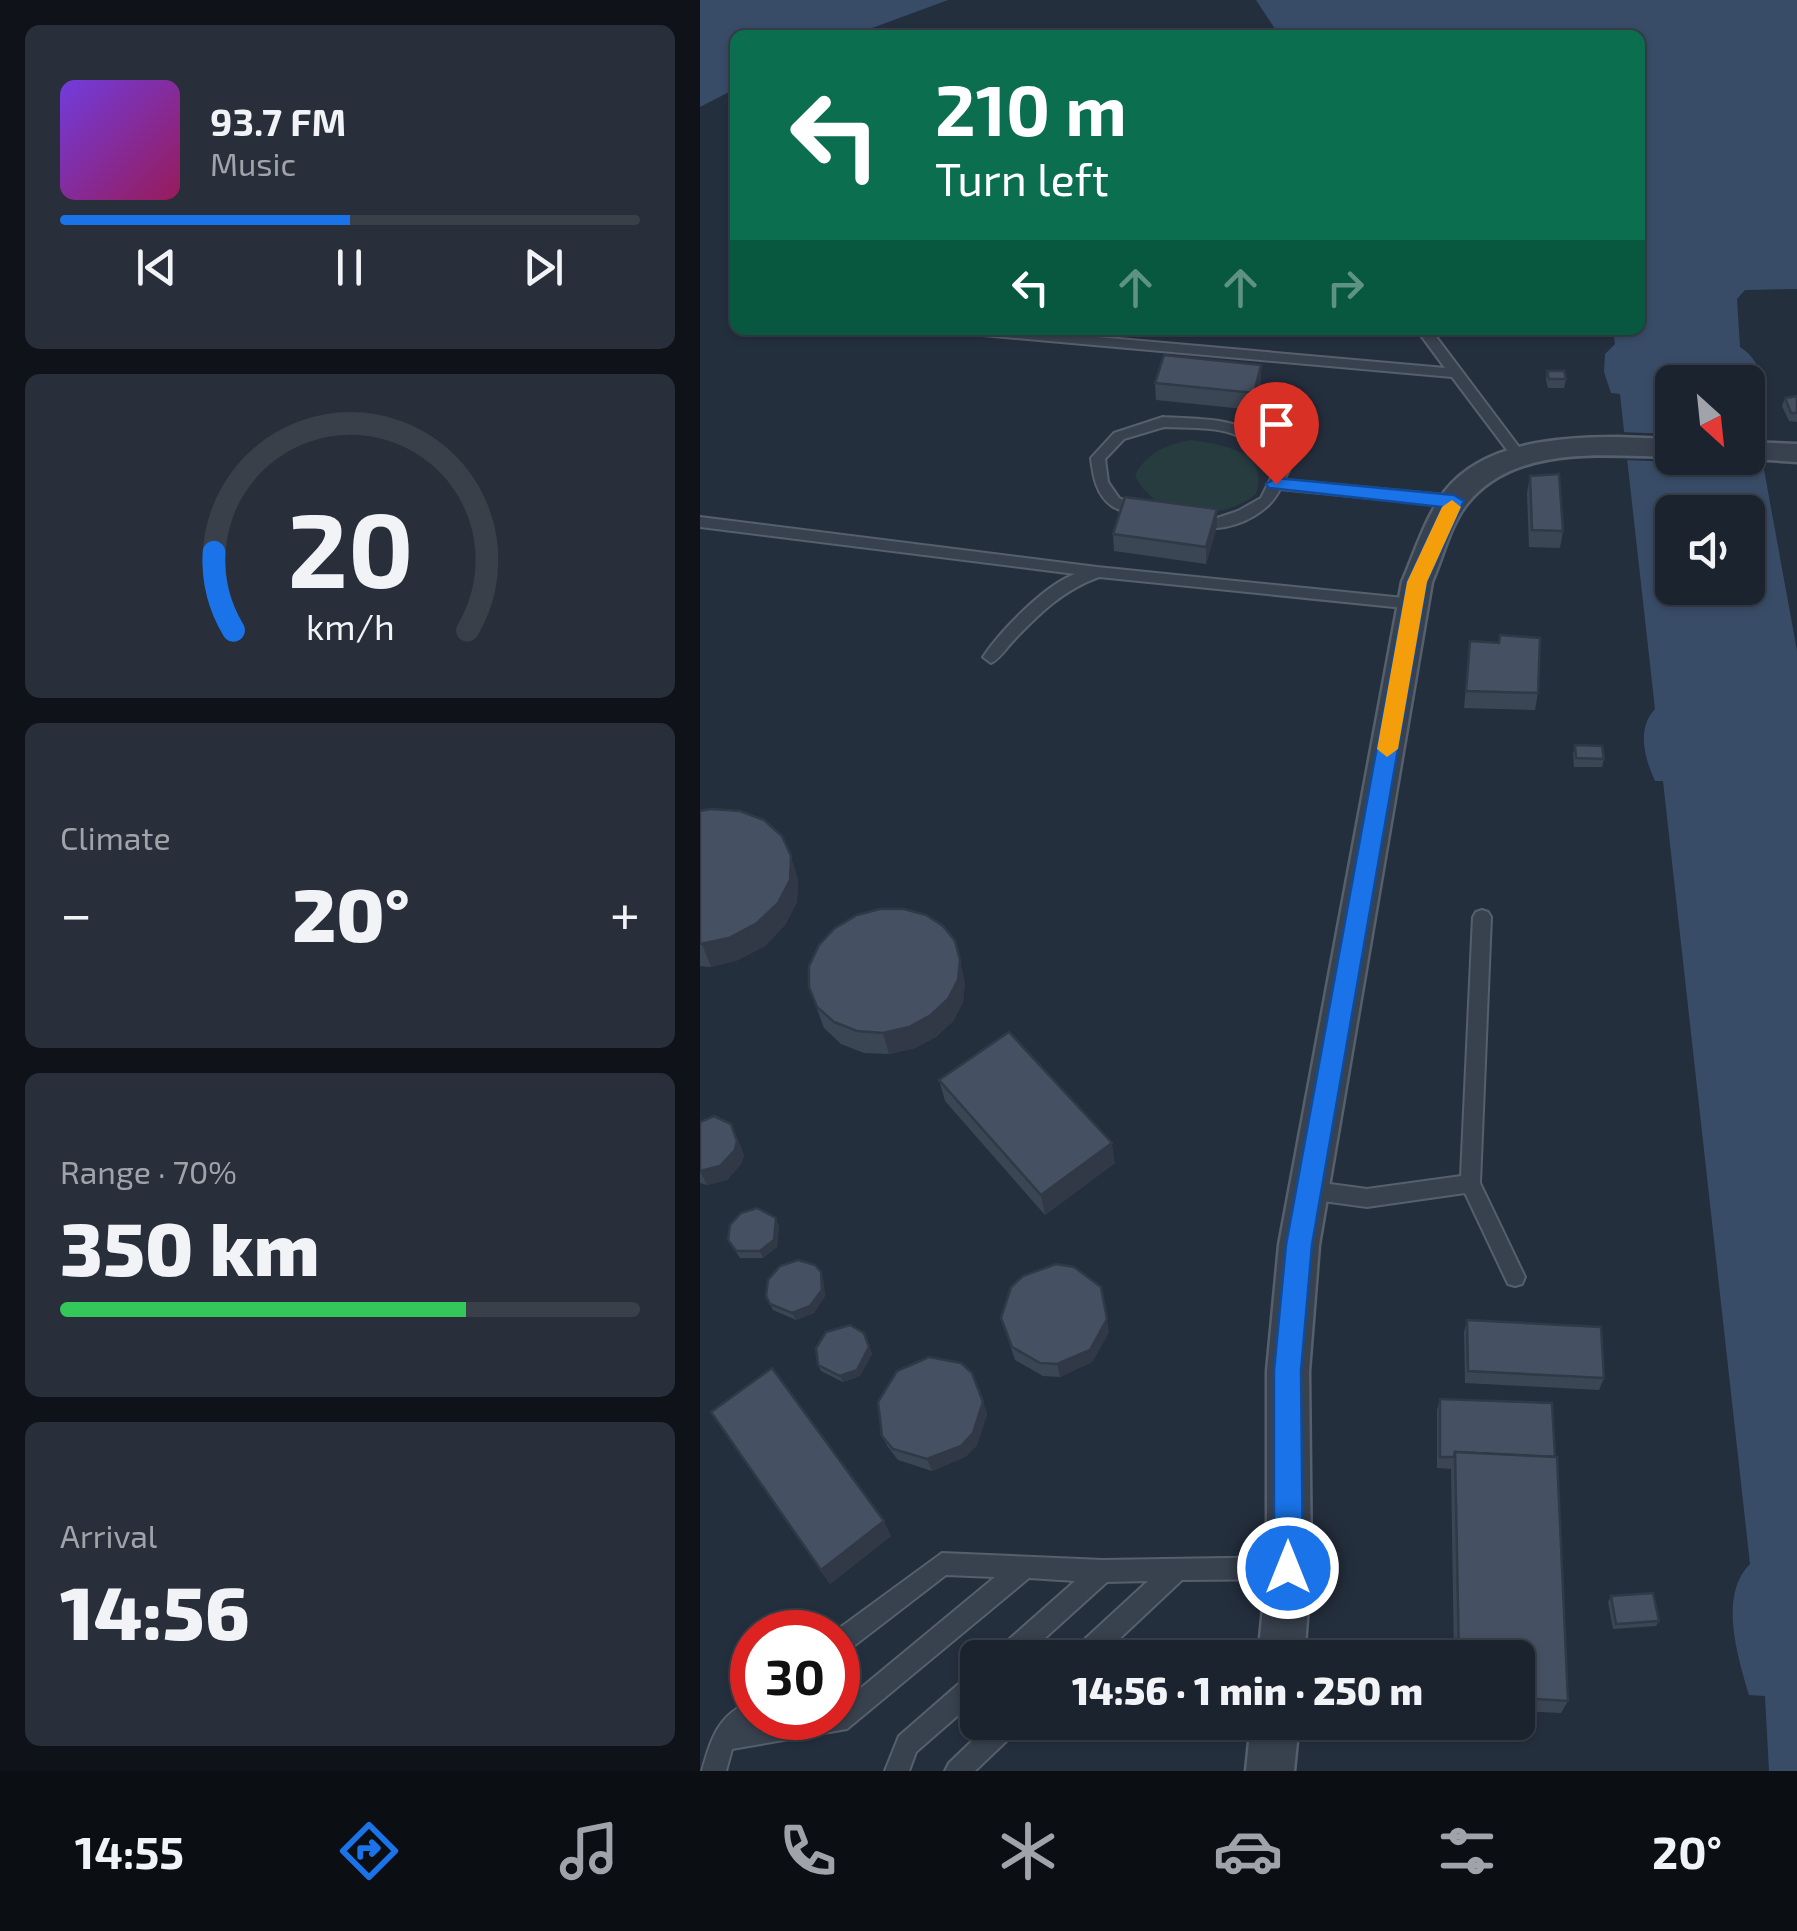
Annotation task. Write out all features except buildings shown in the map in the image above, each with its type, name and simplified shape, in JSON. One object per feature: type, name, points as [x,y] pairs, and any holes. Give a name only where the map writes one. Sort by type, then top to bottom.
[{"type":"street","points":[[1282,1640],[1288,1568],[1292,1303],[1308,1190],[1417,582],[1458,494],[1518,456],[1605,445],[1655,447]]},
{"type":"street","points":[[1765,451],[1797,452]]},
{"type":"street","points":[[1270,1771],[1273,1740]]},
{"type":"lane","points":[[1029,335],[1456,372]]},
{"type":"lane","points":[[1428,335],[1518,456]]},
{"type":"lane","points":[[1163,422],[1247,428],[1271,448],[1283,468],[1276,484],[1267,501],[1242,515],[1217,522],[1138,512],[1114,501],[1101,482],[1098,458],[1119,436],[1163,422]]},
{"type":"lane","points":[[1276,484],[1454,501]]},
{"type":"lane","points":[[700,522],[1098,572],[1414,604]]},
{"type":"lane","points":[[991,657],[1005,638],[1066,583],[1098,572]]},
{"type":"lane","points":[[1482,917],[1470,1183],[1515,1277]]},
{"type":"lane","points":[[1308,1190],[1367,1198],[1470,1183]]},
{"type":"lane","points":[[860,1627],[942,1564],[1103,1571],[1288,1568]]},
{"type":"lane","points":[[723,1738],[840,1722],[1025,1567]]},
{"type":"lane","points":[[1101,1640],[1178,1569]]},
{"type":"lane","points":[[1025,1640],[1103,1571]]},
{"type":"lane","points":[[897,1771],[908,1744],[960,1698]]},
{"type":"lane","points":[[714,1771],[723,1738],[730,1732]]},
{"type":"lane","points":[[956,1771],[990,1740]]},
{"type":"green space","points":[[1190,440],[1228,447],[1249,458],[1256,467],[1256,494],[1226,509],[1208,512],[1190,512],[1157,501],[1135,475],[1158,451]]},
{"type":"water","points":[[700,0],[948,0],[867,30],[730,30],[730,92],[700,107]]},
{"type":"water","points":[[1256,0],[1797,0],[1797,289],[1745,290],[1737,299],[1740,347],[1757,365],[1655,365],[1655,475],[1765,475],[1797,651],[1797,1771],[1769,1771],[1765,1696],[1749,1695],[1733,1627],[1735,1593],[1750,1564],[1663,781],[1655,781],[1644,744],[1646,726],[1655,709],[1620,394],[1611,393],[1604,372],[1605,354],[1615,344],[1614,335],[1645,335],[1645,30],[1276,30]]},
{"type":"pier","points":[[1619,432],[1655,433],[1655,461],[1623,460]]},
{"type":"slow traffic","points":[[1387,749],[1417,582],[1452,507]]},
{"type":"route","points":[[1276,484],[1454,501],[1417,582],[1299,1245],[1288,1371],[1288,1568]]}]
